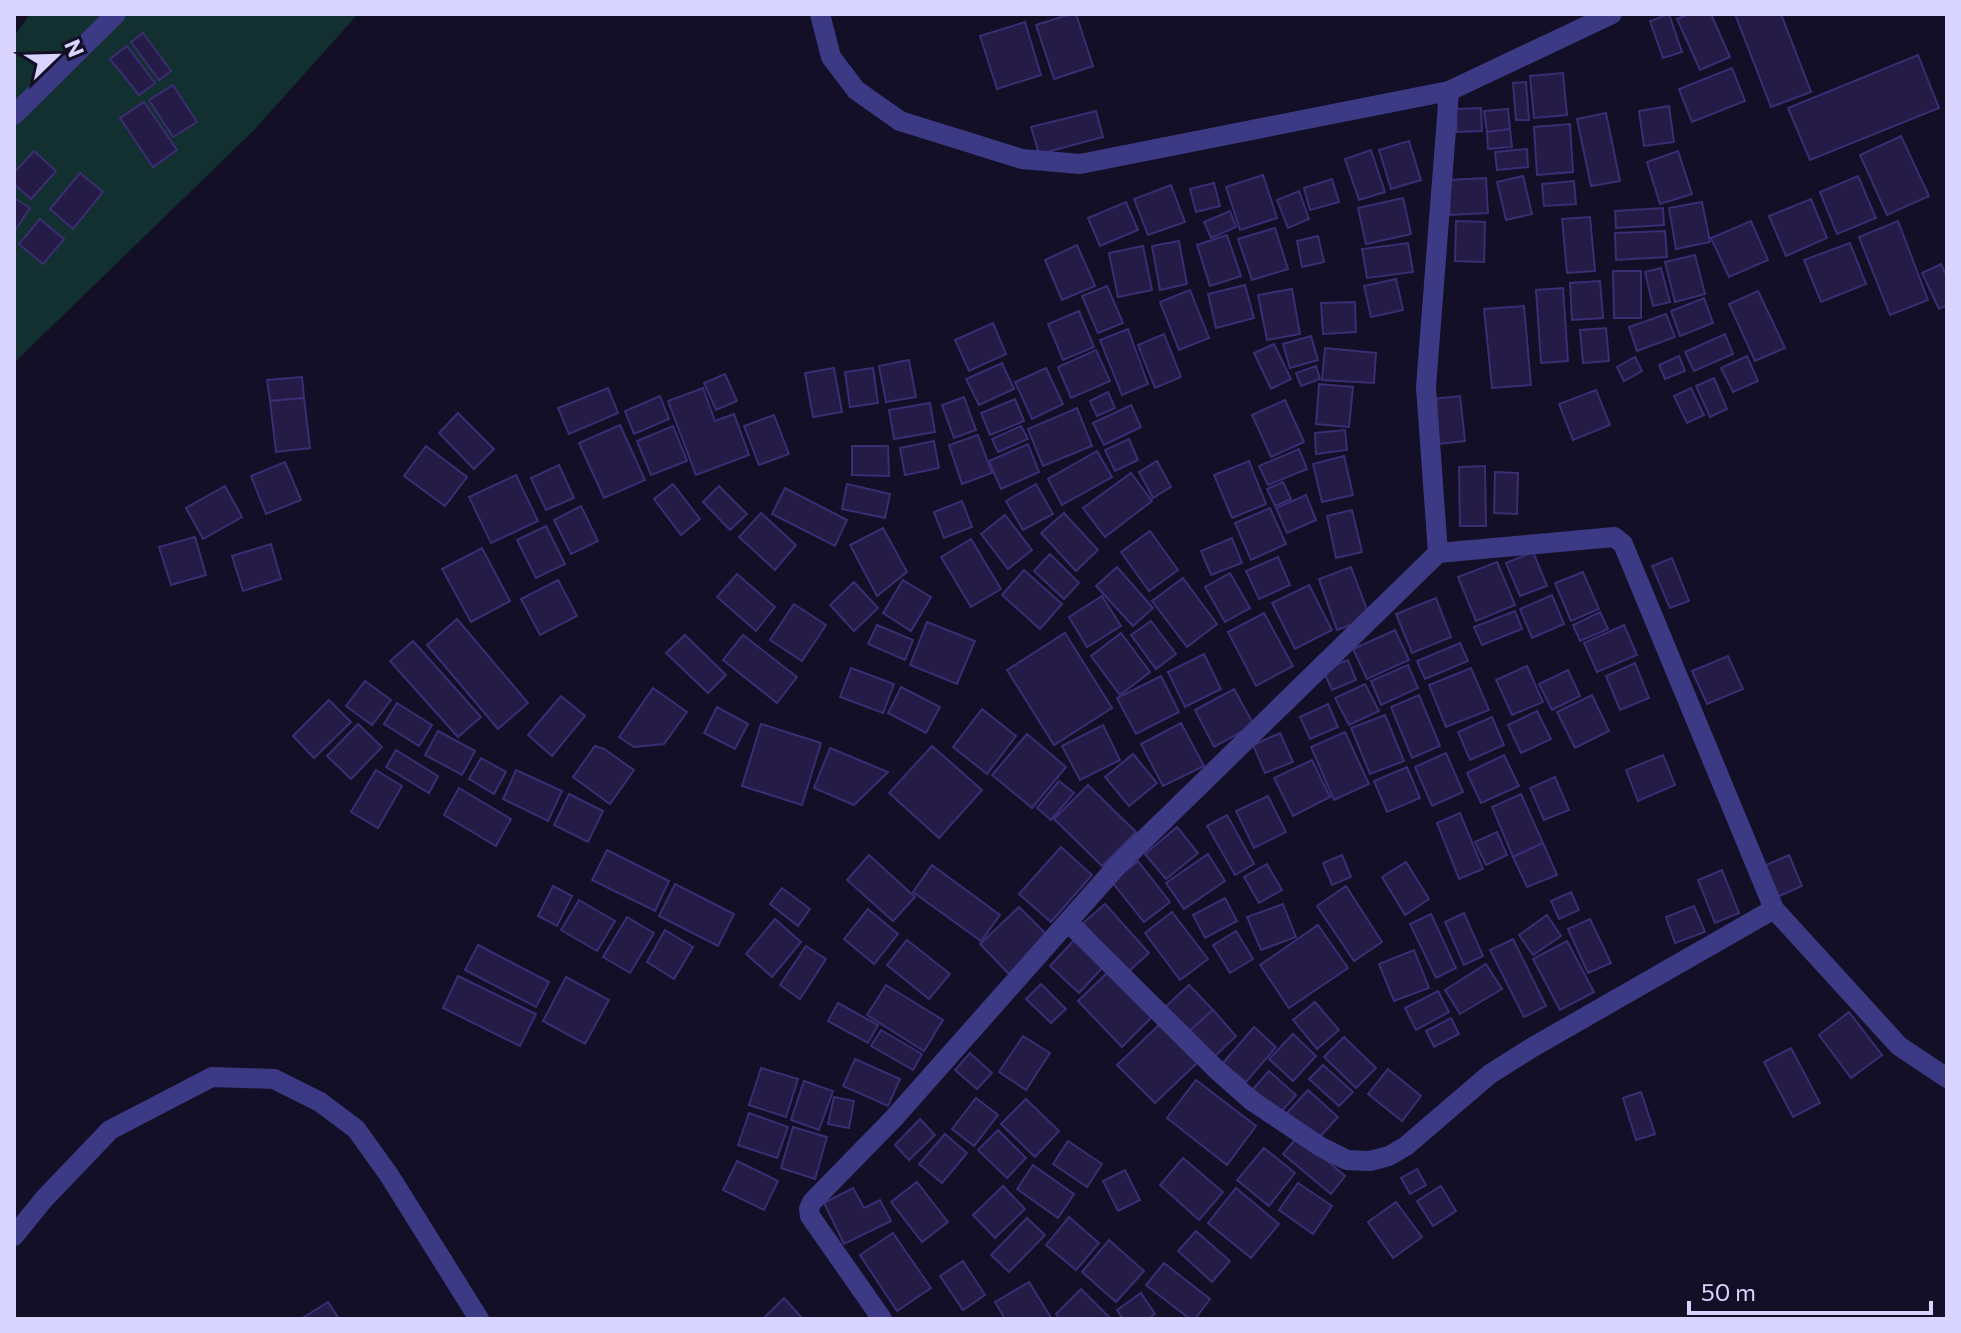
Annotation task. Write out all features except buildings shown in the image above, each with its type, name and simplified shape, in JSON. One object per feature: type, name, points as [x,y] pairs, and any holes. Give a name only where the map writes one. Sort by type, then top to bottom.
[{"type":"street","points":[[14,115],[116,14]]},
{"type":"street","points":[[820,14],[831,57],[856,90],[900,121],[1022,159],[1080,164],[1449,91],[1612,14]]},
{"type":"street","points":[[1438,553],[1426,387],[1449,91]]},
{"type":"street","points":[[882,1319],[810,1216],[812,1202],[894,1118],[1118,865],[1438,553],[1614,537],[1623,544],[1774,909],[1899,1046],[1947,1078]]},
{"type":"street","points":[[1068,922],[1252,1101],[1321,1147],[1347,1160],[1370,1161],[1389,1156],[1406,1146],[1490,1074],[1533,1047],[1774,909]]},
{"type":"street","points":[[14,1236],[44,1199],[110,1130],[212,1077],[274,1079],[320,1102],[356,1129],[389,1175],[479,1319]]},
{"type":"green space","points":[[30,14],[358,14],[255,129],[14,363],[14,36]]}]
